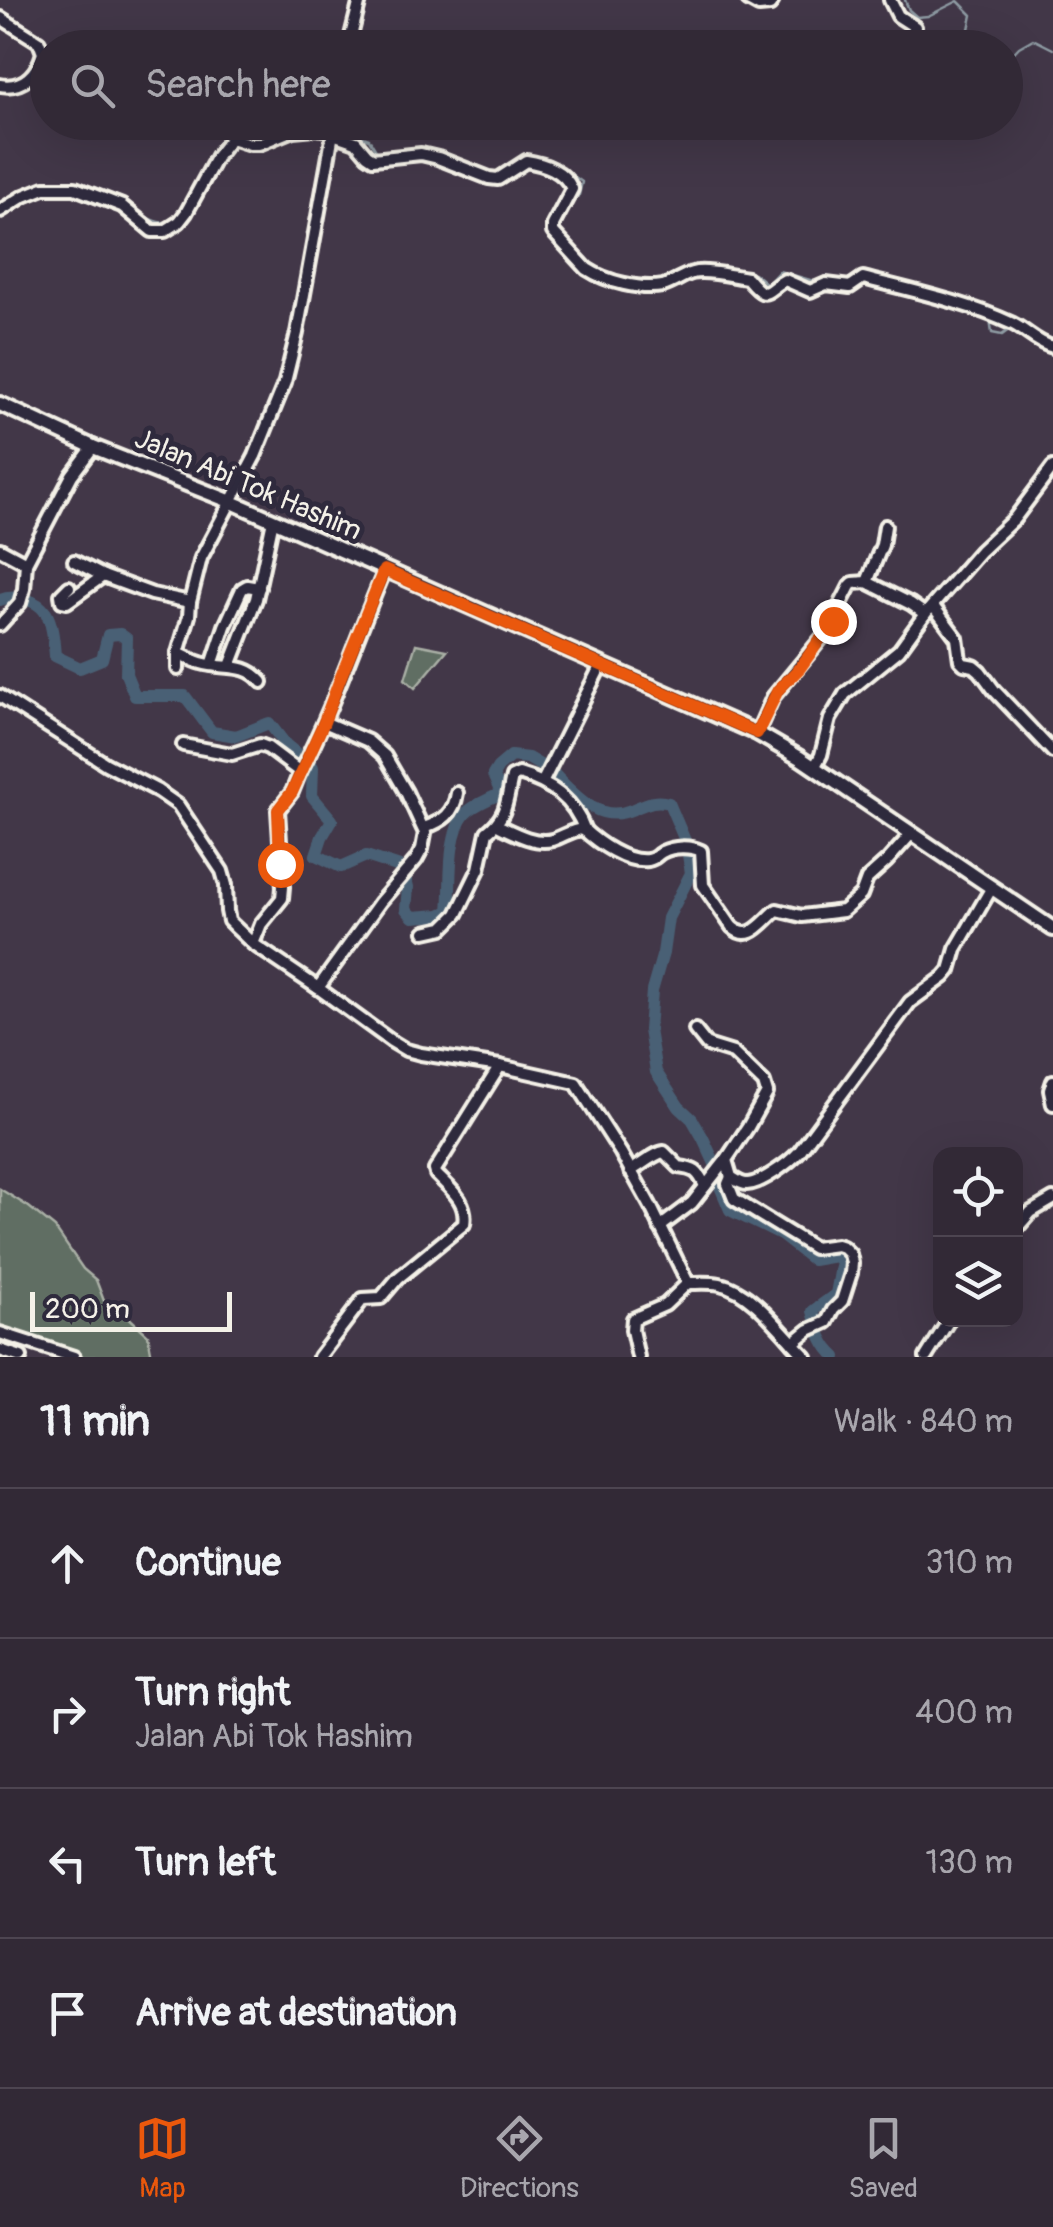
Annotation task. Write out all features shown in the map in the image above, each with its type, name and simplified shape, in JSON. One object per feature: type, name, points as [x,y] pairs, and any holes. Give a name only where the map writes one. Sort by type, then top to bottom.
[{"type":"main road","name":"Jalan Abi Tok Hashim","points":[[0,404],[757,733],[1053,929]]},
{"type":"street","points":[[352,30],[360,0]]},
{"type":"street","points":[[748,0],[762,6],[773,0]]},
{"type":"street","points":[[890,0],[898,16],[915,27]]},
{"type":"street","points":[[1,18],[30,36]]},
{"type":"street","points":[[1,89],[30,78]]},
{"type":"street","points":[[0,211],[44,188],[75,188],[122,206],[158,233],[180,222],[229,140]]},
{"type":"street","points":[[240,140],[259,144],[269,140]]},
{"type":"street","points":[[178,668],[178,653],[206,547],[269,426],[288,371],[332,140]]},
{"type":"street","points":[[353,140],[374,158],[421,154],[488,178],[498,178],[526,161],[550,167],[572,189],[553,225],[554,232],[588,269],[619,282],[663,286],[697,272],[747,278],[756,290],[770,292],[785,280],[810,291],[824,286],[850,287],[863,278],[940,298],[1014,324],[1053,347]]},
{"type":"street","points":[[0,626],[20,603],[26,563],[72,475],[92,447]]},
{"type":"street","points":[[814,768],[838,703],[899,650],[980,551],[1014,519],[1053,467]]},
{"type":"street","points":[[230,666],[259,588],[273,520]]},
{"type":"street","points":[[867,582],[886,526]]},
{"type":"street","points":[[0,549],[26,563]]},
{"type":"street","points":[[74,561],[152,594],[190,602]]},
{"type":"street","points":[[253,944],[260,924],[282,898],[278,810],[292,792],[324,722],[384,570]]},
{"type":"street","points":[[68,587],[61,595],[62,601],[67,602],[102,576]]},
{"type":"street","points":[[757,733],[773,698],[826,633],[850,586],[867,582],[929,610],[957,638],[964,664],[980,670],[1053,752]]},
{"type":"street","points":[[212,665],[242,589],[259,588]]},
{"type":"street","points":[[178,653],[200,663],[251,672],[262,682]]},
{"type":"street","points":[[543,781],[601,666]]},
{"type":"street","points":[[0,696],[178,805],[222,871],[229,921],[253,944],[406,1050],[576,1083],[605,1126],[688,1283]]},
{"type":"street","points":[[318,988],[422,848],[424,828],[385,756],[368,741],[324,722]]},
{"type":"street","points":[[183,746],[232,754],[260,745],[302,768]]},
{"type":"street","points":[[425,932],[442,928],[457,914],[480,870],[487,832],[504,814],[512,777],[519,774],[543,781],[568,800],[585,831]]},
{"type":"street","points":[[424,828],[448,816],[458,793]]},
{"type":"street","points":[[496,825],[540,841],[554,840],[579,828],[603,845],[634,859],[650,860],[679,848],[701,851],[703,885],[732,927],[744,934],[754,931],[778,910],[802,916],[843,911],[861,895],[867,879],[912,833]]},
{"type":"street","points":[[722,1164],[731,1177],[752,1184],[778,1170],[799,1152],[910,1002],[947,974],[956,950],[992,888]]},
{"type":"street","points":[[660,1227],[682,1212],[708,1183],[748,1128],[766,1093],[764,1083],[734,1053],[710,1048],[695,1030]]},
{"type":"street","points":[[319,1357],[364,1299],[381,1298],[398,1278],[464,1224],[464,1207],[436,1174],[436,1166],[500,1066]]},
{"type":"street","points":[[1053,1080],[1053,1104]]},
{"type":"street","points":[[630,1171],[664,1152],[679,1167],[692,1167],[708,1183]]},
{"type":"street","points":[[731,1177],[728,1184],[734,1199],[814,1248],[836,1245],[850,1254],[852,1267],[846,1292],[827,1322],[794,1343]]},
{"type":"street","points":[[1023,1222],[1053,1199]]},
{"type":"street","points":[[638,1357],[633,1319],[665,1304],[688,1283],[726,1285],[745,1296],[806,1357]]},
{"type":"street","points":[[926,1357],[945,1327]]},
{"type":"street","points":[[0,1333],[17,1349]]},
{"type":"street","points":[[0,1350],[74,1357]]},
{"type":"green space","points":[[416,644],[447,650],[415,688],[405,679]]},
{"type":"green space","points":[[0,1189],[55,1228],[83,1269],[96,1280],[104,1301],[148,1335],[152,1357],[75,1357],[0,1333]]},
{"type":"waterway","points":[[905,0],[917,17],[928,16],[958,1],[972,15],[969,30]]},
{"type":"waterway","points":[[1023,45],[1033,39],[1053,49]]},
{"type":"waterway","points":[[370,140],[378,154]]},
{"type":"waterway","points":[[530,156],[553,161],[582,182],[579,195],[564,214]]},
{"type":"waterway","points":[[449,157],[493,174]]},
{"type":"waterway","points":[[50,183],[78,182],[123,202]]},
{"type":"waterway","points":[[133,209],[161,222],[178,215]]},
{"type":"waterway","points":[[559,224],[560,232],[600,270],[624,278],[657,281]]},
{"type":"waterway","points":[[746,273],[754,273],[767,284],[779,271],[817,282]]},
{"type":"waterway","points":[[876,286],[941,303]]},
{"type":"waterway","points":[[986,318],[992,333],[1002,335],[1010,329]]},
{"type":"waterway","points":[[0,600],[25,599],[42,608],[53,634],[55,656],[80,668],[102,659],[108,635],[120,634],[127,639],[126,674],[135,696],[185,696],[212,732],[236,736],[269,723],[286,745],[313,767],[312,796],[332,820],[316,855],[341,867],[366,856],[403,868],[408,887],[406,909],[413,917],[449,911],[455,835],[468,811],[501,793],[493,775],[498,767],[511,756],[528,758],[545,768]]},
{"type":"waterway","points":[[552,772],[587,804],[608,813],[654,802],[669,803],[686,843],[691,873],[668,918],[652,991],[649,1030],[656,1072],[703,1138],[730,1210],[781,1235],[813,1260],[836,1256],[842,1261],[836,1294],[813,1311],[823,1341],[836,1357]]},
{"type":"route","points":[[280,864],[280,804],[292,792],[324,722],[384,570],[757,733],[778,690],[800,668],[833,621]]}]
